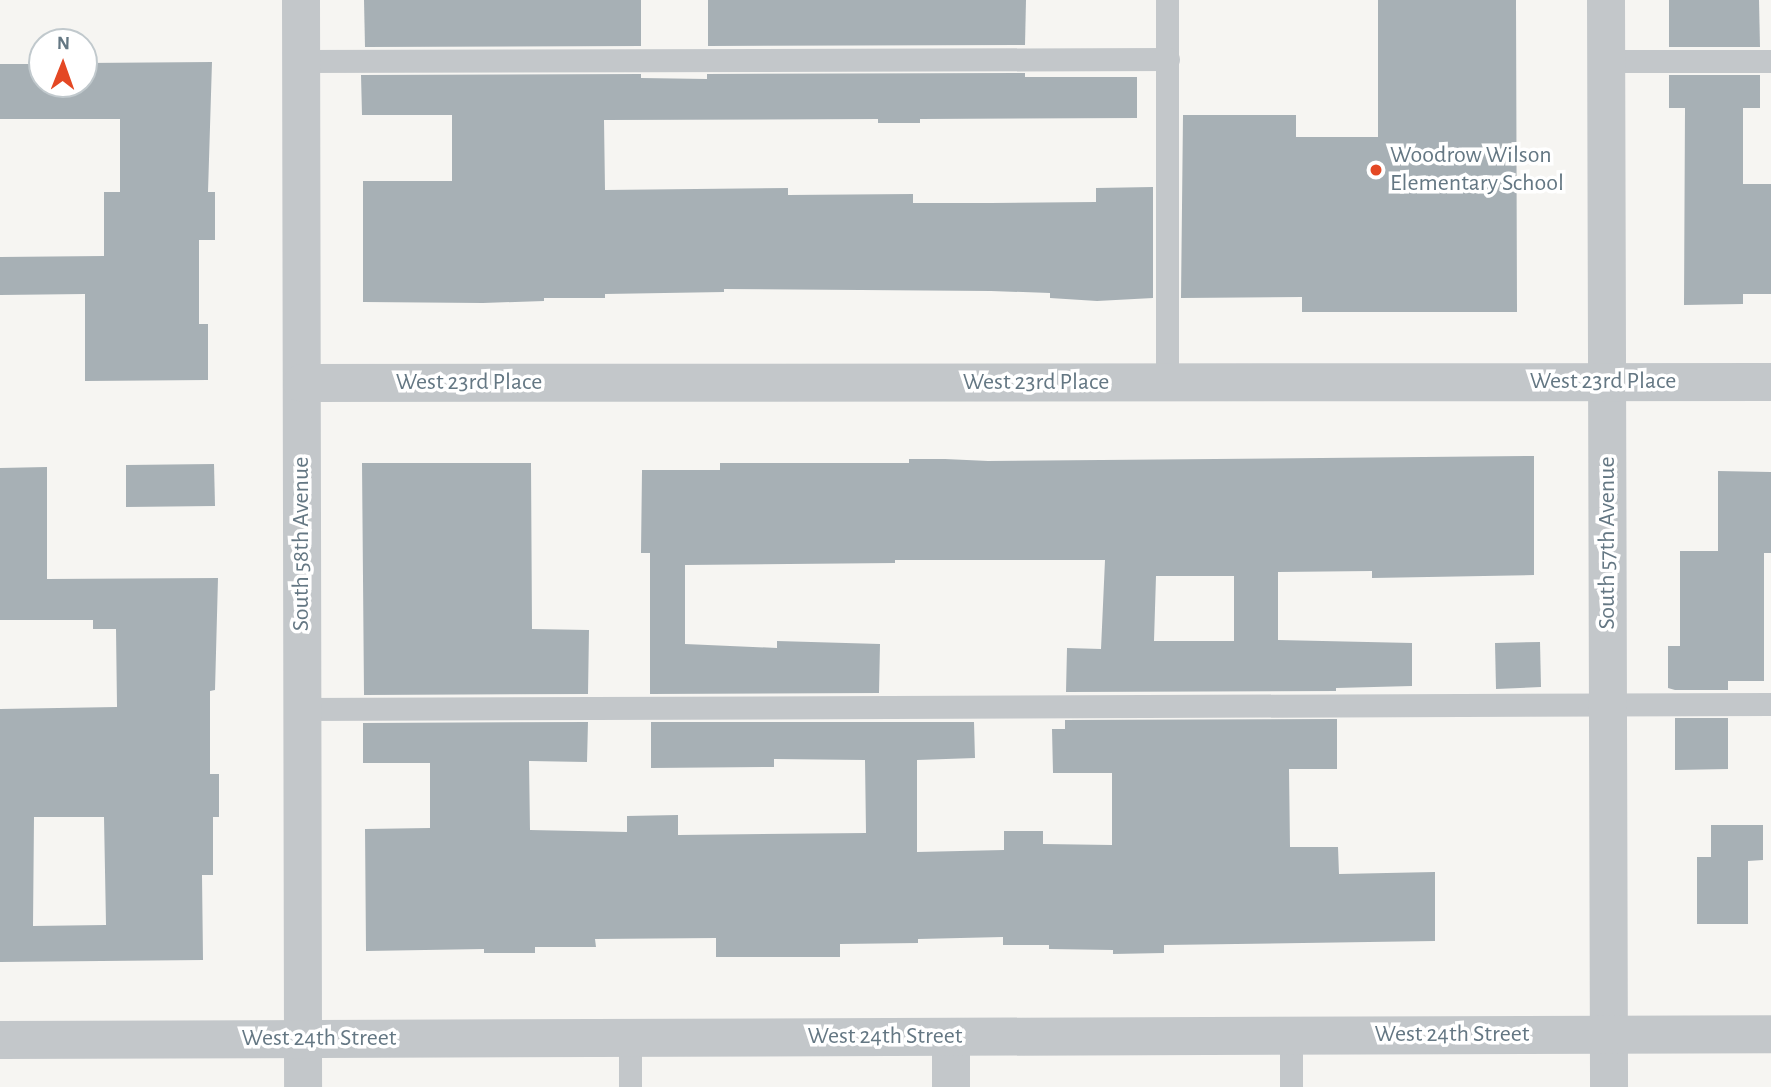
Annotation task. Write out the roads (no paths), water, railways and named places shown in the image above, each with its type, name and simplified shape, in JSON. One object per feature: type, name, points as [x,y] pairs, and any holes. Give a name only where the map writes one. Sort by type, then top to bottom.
[{"type":"street","name":"South 58th Avenue","points":[[301,0],[303,1087]]},
{"type":"street","name":"South 57th Avenue","points":[[1606,0],[1609,1087]]},
{"type":"street","name":"West 23rd Place","points":[[302,383],[1771,382]]},
{"type":"street","name":"West 24th Street","points":[[0,1040],[1771,1034]]},
{"type":"street","points":[[951,1037],[951,1087]]},
{"type":"lane","points":[[1167,0],[1167,383]]},
{"type":"lane","points":[[301,61],[1168,59]]},
{"type":"lane","points":[[1606,61],[1771,61]]},
{"type":"lane","points":[[303,709],[1771,704]]},
{"type":"lane","points":[[1291,1036],[1291,1087]]},
{"type":"lane","points":[[629,1038],[630,1087]]},
{"type":"place","name":"Woodrow Wilson Elementary School","points":[[1376,170]]}]
